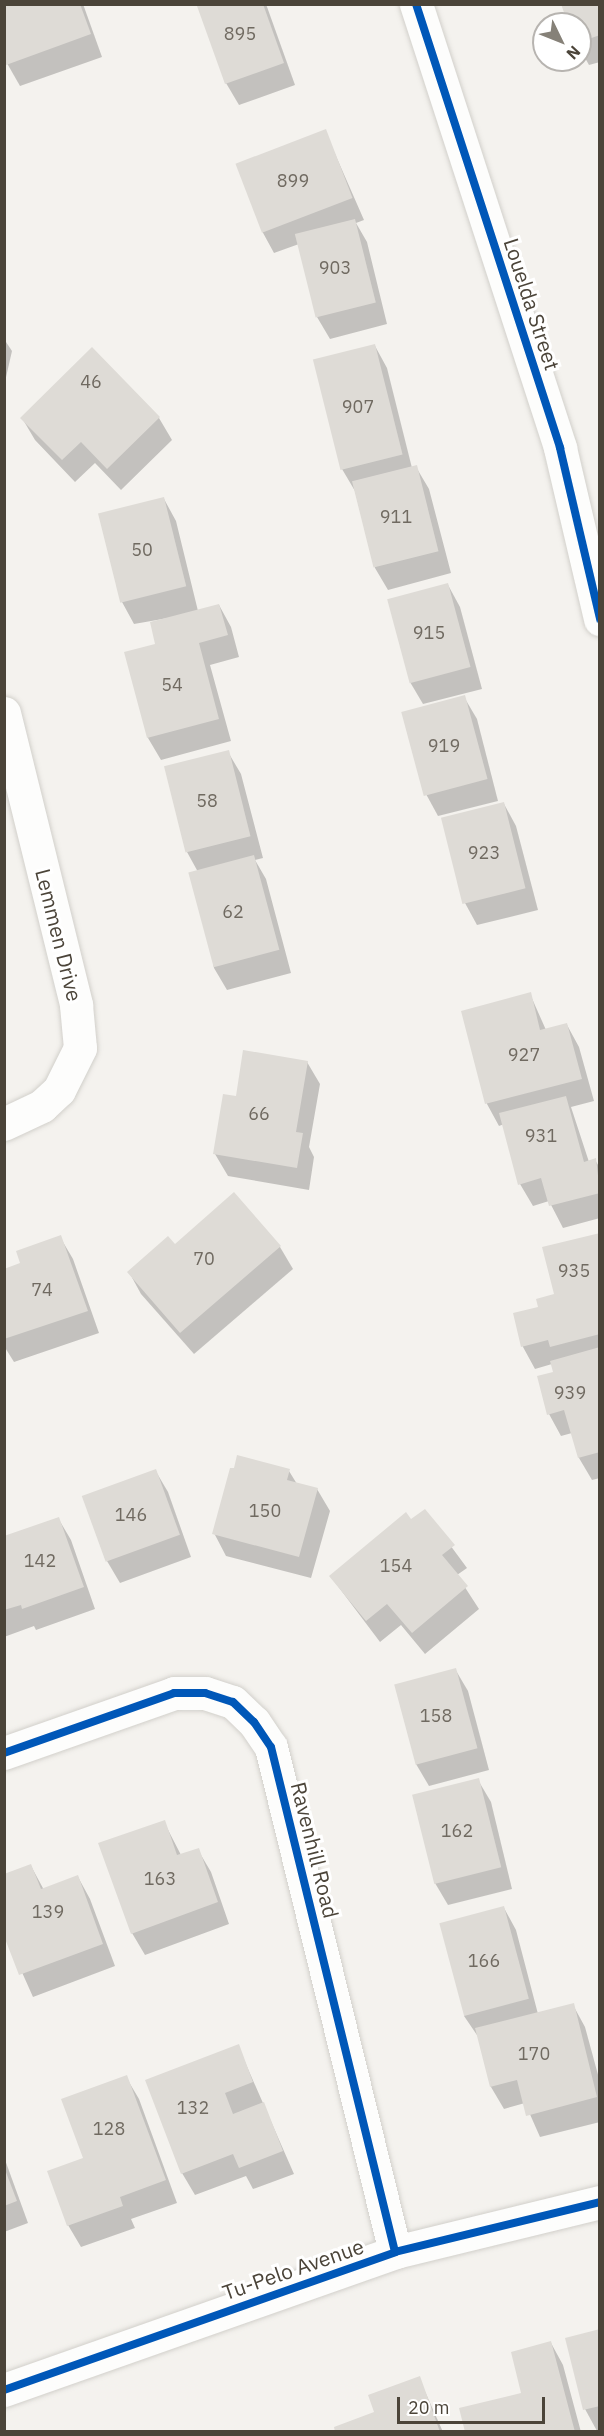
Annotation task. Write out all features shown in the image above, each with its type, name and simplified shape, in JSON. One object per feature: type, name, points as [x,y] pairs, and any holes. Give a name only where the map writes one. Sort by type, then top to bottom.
[{"type":"street","name":"Louelda Street","points":[[416,4],[560,448],[600,619]]},
{"type":"street","name":"Lemmen Drive","points":[[4,713],[76,1005],[80,1048],[59,1090],[42,1106],[4,1124]]},
{"type":"street","name":"Ravenhill Road","points":[[4,1752],[174,1693],[205,1693],[233,1702],[254,1722],[271,1747],[395,2252]]},
{"type":"street","name":"Tu-Pelo Avenue","points":[[4,2390],[395,2252],[600,2202]]},
{"type":"building","points":[[4,4],[80,4],[91,34],[6,65]]},
{"type":"building","points":[[202,4],[263,4],[284,63],[225,84],[197,6]]},
{"type":"building","points":[[561,4],[600,4],[600,35],[592,38],[592,12],[564,12]]},
{"type":"building","points":[[326,129],[353,198],[262,233],[235,164]]},
{"type":"building","points":[[355,219],[376,302],[316,317],[295,234]]},
{"type":"building","points":[[375,344],[403,455],[340,470],[313,359]]},
{"type":"building","points":[[92,347],[160,417],[107,469],[81,442],[62,460],[20,418]]},
{"type":"building","points":[[417,465],[439,551],[374,568],[352,481]]},
{"type":"building","points":[[164,497],[186,586],[120,603],[98,513]]},
{"type":"building","points":[[448,583],[471,667],[410,683],[387,599]]},
{"type":"building","points":[[219,604],[228,635],[199,643],[219,719],[147,738],[124,652],[155,644],[150,622]]},
{"type":"building","points":[[465,695],[488,779],[424,796],[401,712]]},
{"type":"building","points":[[229,750],[251,836],[186,853],[164,766]]},
{"type":"building","points":[[504,802],[526,888],[462,904],[441,818]]},
{"type":"building","points":[[254,855],[279,950],[214,967],[188,873]]},
{"type":"building","points":[[531,992],[540,1030],[567,1023],[582,1079],[485,1104],[461,1011]]},
{"type":"building","points":[[243,1050],[308,1061],[296,1132],[303,1133],[297,1168],[213,1154],[223,1094],[236,1096]]},
{"type":"building","points":[[566,1096],[584,1162],[596,1158],[600,1193],[549,1206],[541,1178],[518,1185],[499,1113]]},
{"type":"building","points":[[234,1192],[281,1246],[180,1333],[127,1272],[168,1236],[175,1244]]},
{"type":"building","points":[[600,1233],[600,1334],[550,1347],[548,1340],[521,1347],[513,1313],[538,1307],[536,1299],[554,1294],[542,1247]]},
{"type":"building","points":[[61,1235],[88,1311],[4,1339],[4,1269],[20,1263],[16,1251]]},
{"type":"building","points":[[600,1347],[600,1452],[578,1458],[564,1410],[547,1415],[537,1376],[553,1372],[550,1361]]},
{"type":"building","points":[[237,1455],[290,1469],[287,1480],[318,1488],[299,1557],[212,1534],[230,1468],[234,1468]]},
{"type":"building","points":[[156,1469],[180,1535],[106,1562],[82,1496]]},
{"type":"building","points":[[425,1509],[455,1545],[442,1555],[468,1586],[412,1633],[387,1604],[366,1621],[329,1576],[406,1512],[411,1519]]},
{"type":"building","points":[[59,1517],[84,1587],[22,1609],[21,1605],[4,1610],[4,1536]]},
{"type":"building","points":[[456,1668],[477,1748],[416,1765],[394,1685]]},
{"type":"building","points":[[479,1778],[501,1867],[434,1884],[412,1795]]},
{"type":"building","points":[[165,1820],[177,1855],[199,1848],[218,1902],[131,1934],[98,1843]]},
{"type":"building","points":[[31,1864],[41,1889],[78,1875],[103,1944],[19,1975],[4,1936],[4,1874]]},
{"type":"building","points":[[504,1906],[529,1999],[464,2016],[439,1923]]},
{"type":"building","points":[[574,2003],[597,2097],[526,2116],[517,2080],[490,2087],[475,2028]]},
{"type":"building","points":[[239,2044],[253,2082],[225,2093],[233,2114],[264,2102],[283,2151],[239,2168],[233,2154],[181,2174],[145,2080]]},
{"type":"building","points":[[127,2075],[166,2180],[120,2197],[123,2206],[67,2226],[47,2171],[83,2158],[61,2099]]},
{"type":"building","points":[[4,2167],[17,2201],[4,2206]]},
{"type":"building","points":[[600,2329],[600,2406],[583,2410],[565,2338]]},
{"type":"building","points":[[551,2341],[575,2432],[465,2432],[459,2408],[521,2393],[511,2352]]},
{"type":"building","points":[[420,2376],[440,2432],[335,2432],[334,2427],[374,2412],[368,2395]]},
{"type":"cycle path","points":[[416,4],[560,448],[600,619]]},
{"type":"cycle path","points":[[4,1753],[174,1693],[205,1693],[233,1702],[254,1722],[271,1747],[395,2252]]},
{"type":"cycle path","points":[[4,2390],[395,2252],[600,2202]]}]
